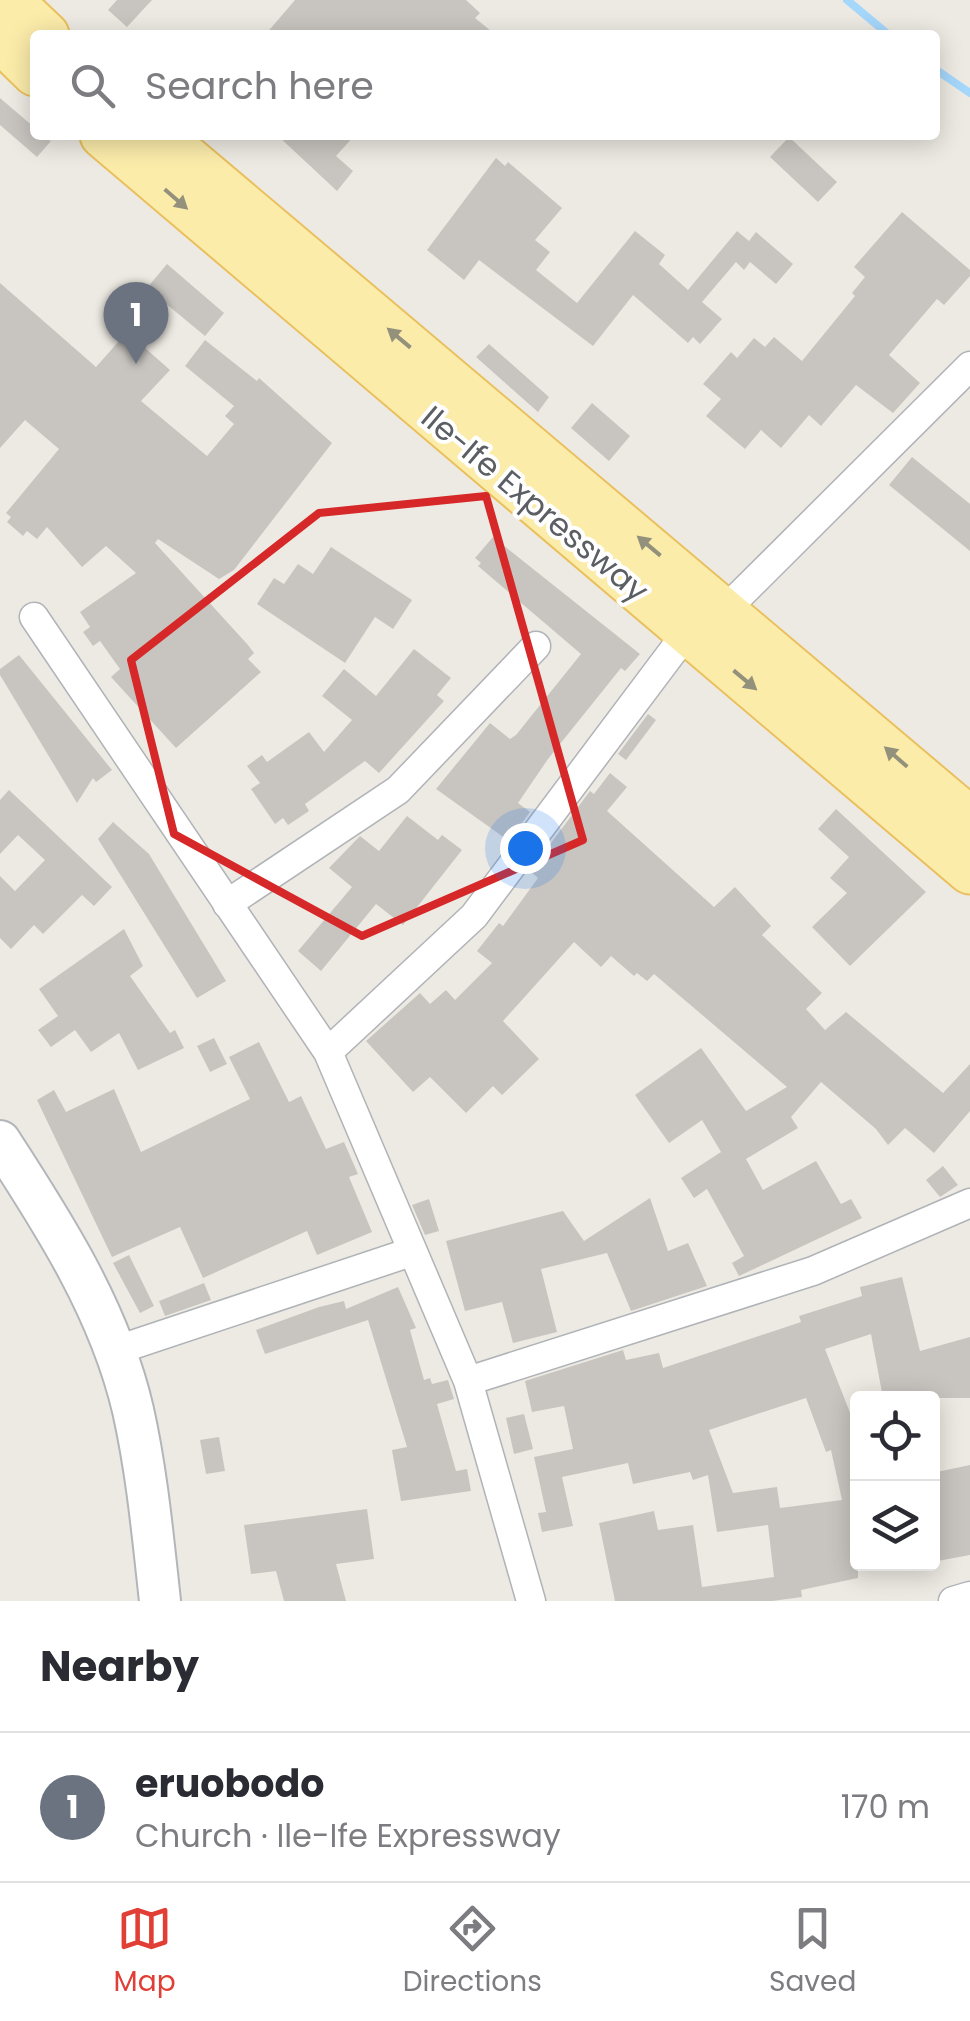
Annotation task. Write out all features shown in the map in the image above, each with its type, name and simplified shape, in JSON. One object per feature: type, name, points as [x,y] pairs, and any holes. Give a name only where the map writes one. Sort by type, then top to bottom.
[{"type":"main road","points":[[9,0],[41,30]]},
{"type":"main road","points":[[0,39],[30,67]]},
{"type":"main road","name":"Ile-Ife Expressway","points":[[109,140],[706,621],[970,820]]},
{"type":"main road","name":"Ile-Ife Expressway","points":[[165,140],[706,621],[970,871]]},
{"type":"main road","points":[[0,1141],[92,1294],[114,1351],[133,1409],[160,1601]]},
{"type":"street","points":[[328,1052],[474,916],[706,621],[970,366]]},
{"type":"street","points":[[34,618],[328,1052],[468,1380],[531,1601]]},
{"type":"street","points":[[226,904],[398,790],[536,646]]},
{"type":"street","points":[[468,1380],[813,1271],[970,1202]]},
{"type":"street","points":[[114,1351],[411,1252]]},
{"type":"street","points":[[953,1601],[970,1596]]},
{"type":"highlighted area","points":[[486,496],[583,840],[362,936],[174,834],[131,660],[319,513]]},
{"type":"building","points":[[117,0],[152,0],[127,27],[108,10]]},
{"type":"building","points":[[295,0],[466,0],[480,13],[475,18],[490,30],[269,30]]},
{"type":"building","points":[[0,98],[30,124],[30,140],[51,141],[37,157],[0,125]]},
{"type":"building","points":[[282,140],[350,140],[336,156],[353,171],[337,191]]},
{"type":"building","points":[[786,140],[792,140],[837,182],[818,202],[770,157]]},
{"type":"building","points":[[496,158],[505,166],[508,162],[562,208],[535,240],[550,252],[536,270],[577,303],[635,231],[665,255],[659,264],[688,290],[737,231],[749,241],[756,232],[793,264],[776,284],[750,262],[744,270],[736,262],[702,302],[722,319],[700,344],[693,337],[688,343],[633,295],[593,346],[479,260],[464,280],[427,250]]},
{"type":"building","points":[[902,212],[970,270],[970,276],[944,305],[937,299],[889,355],[920,383],[893,413],[856,385],[821,426],[809,415],[781,448],[761,430],[745,449],[706,416],[721,399],[703,384],[731,352],[737,358],[754,338],[765,347],[774,337],[802,361],[855,296],[852,293],[865,277],[854,267]]},
{"type":"building","points":[[167,264],[224,313],[205,336],[147,288]]},
{"type":"building","points":[[0,283],[96,367],[127,332],[170,370],[141,401],[207,456],[234,424],[225,416],[234,406],[185,366],[205,340],[257,381],[259,378],[332,443],[234,570],[219,579],[158,539],[155,543],[248,645],[254,653],[248,659],[261,672],[176,748],[111,677],[120,669],[100,641],[93,646],[83,632],[90,627],[80,612],[136,573],[106,546],[82,567],[47,527],[37,539],[27,531],[23,536],[7,522],[11,517],[6,513],[59,449],[25,420],[0,448]]},
{"type":"building","points":[[489,344],[549,397],[538,412],[476,357]]},
{"type":"building","points":[[592,403],[630,436],[609,461],[571,428]]},
{"type":"building","points":[[912,457],[970,504],[970,551],[889,485]]},
{"type":"building","points":[[493,537],[640,654],[625,671],[621,668],[548,759],[518,803],[530,812],[509,841],[436,789],[490,723],[510,739],[516,735],[581,654],[478,566],[481,563],[475,558]]},
{"type":"building","points":[[331,547],[412,600],[393,629],[375,617],[345,663],[257,604],[274,578],[284,584],[298,564],[313,574]]},
{"type":"building","points":[[414,649],[451,678],[437,695],[444,701],[379,773],[365,761],[305,804],[309,811],[288,825],[283,818],[275,824],[251,789],[260,783],[247,766],[262,755],[267,762],[309,732],[324,752],[352,720],[322,696],[344,669],[376,696]]},
{"type":"building","points":[[19,655],[112,770],[96,782],[93,778],[77,803],[0,675],[0,669]]},
{"type":"building","points":[[648,714],[656,720],[626,760],[618,754]]},
{"type":"building","points":[[610,773],[627,787],[607,811],[714,907],[735,887],[771,926],[762,935],[822,993],[806,1009],[825,1030],[846,1012],[943,1093],[970,1064],[970,1111],[934,1153],[905,1128],[888,1145],[876,1129],[821,1082],[791,1117],[798,1128],[746,1159],[763,1190],[816,1161],[841,1204],[851,1199],[862,1218],[739,1276],[732,1263],[744,1256],[707,1189],[694,1198],[681,1178],[721,1152],[702,1120],[669,1143],[635,1095],[701,1048],[746,1111],[787,1087],[654,974],[647,981],[637,973],[634,976],[611,956],[601,967],[574,942],[503,1021],[539,1059],[502,1095],[493,1086],[466,1113],[430,1077],[413,1092],[366,1041],[420,993],[430,1004],[446,990],[455,1000],[492,963],[477,951],[499,923],[503,926],[538,878],[530,871],[590,791],[594,794]]},
{"type":"building","points":[[9,790],[112,887],[94,906],[82,895],[43,934],[34,925],[11,949],[0,938],[0,876],[15,891],[45,860],[18,835],[0,854],[0,800]]},
{"type":"building","points":[[836,809],[926,892],[850,966],[812,927],[847,893],[830,878],[849,857],[818,829]]},
{"type":"building","points":[[407,816],[438,840],[442,835],[462,850],[403,925],[376,904],[321,971],[298,951],[352,887],[329,868],[360,836],[379,851]]},
{"type":"building","points":[[113,822],[149,854],[226,981],[197,998],[98,839]]},
{"type":"building","points":[[124,929],[143,966],[130,976],[170,1033],[175,1030],[184,1048],[138,1070],[119,1033],[91,1052],[75,1030],[51,1047],[38,1030],[58,1016],[39,989]]},
{"type":"building","points":[[214,1038],[227,1064],[210,1072],[197,1046]]},
{"type":"building","points":[[259,1042],[289,1102],[301,1096],[326,1149],[344,1142],[358,1174],[349,1177],[372,1232],[317,1255],[307,1231],[203,1278],[180,1227],[112,1257],[37,1100],[54,1090],[66,1112],[114,1089],[141,1152],[250,1099],[229,1057]]},
{"type":"building","points":[[943,1166],[958,1185],[940,1197],[926,1180]]},
{"type":"building","points":[[650,1198],[668,1251],[688,1243],[707,1286],[631,1311],[607,1253],[541,1269],[557,1332],[513,1343],[502,1302],[465,1311],[446,1241],[563,1211],[584,1241]]},
{"type":"building","points":[[429,1199],[439,1231],[425,1235],[412,1205]]},
{"type":"building","points":[[129,1255],[154,1306],[140,1313],[113,1263]]},
{"type":"building","points":[[902,1277],[920,1351],[970,1337],[970,1398],[940,1398],[940,1391],[882,1391],[871,1334],[825,1349],[850,1413],[850,1571],[858,1571],[858,1578],[801,1590],[802,1597],[772,1601],[615,1601],[599,1523],[654,1511],[658,1530],[693,1525],[702,1587],[774,1577],[768,1525],[717,1532],[708,1475],[693,1480],[690,1472],[633,1484],[628,1463],[562,1477],[573,1526],[542,1532],[538,1513],[546,1512],[534,1457],[573,1449],[564,1406],[532,1412],[525,1381],[623,1350],[626,1360],[659,1353],[663,1368],[801,1322],[799,1316],[862,1296],[860,1287]],"holes":[[[806,1398],[826,1452],[831,1450],[842,1500],[780,1508],[777,1487],[733,1493],[709,1430]]]},
{"type":"building","points":[[204,1283],[211,1300],[165,1316],[159,1301]]},
{"type":"building","points":[[398,1287],[416,1328],[410,1330],[424,1380],[430,1378],[432,1384],[448,1380],[454,1399],[437,1404],[456,1471],[467,1469],[471,1491],[401,1501],[392,1450],[407,1447],[368,1320],[265,1354],[256,1330],[344,1301],[346,1309]]},
{"type":"building","points":[[524,1414],[533,1449],[514,1454],[506,1418]]},
{"type":"building","points":[[219,1437],[225,1471],[206,1474],[200,1440]]},
{"type":"building","points":[[970,1465],[970,1555],[940,1561],[940,1481],[940,1471]]},
{"type":"building","points":[[367,1509],[374,1559],[336,1564],[346,1601],[284,1601],[276,1571],[251,1574],[244,1525]]},
{"type":"waterway","points":[[847,0],[883,30]]},
{"type":"waterway","points":[[940,72],[970,93]]},
{"type":"place","name":"eruobodo","points":[[136,364]]}]
